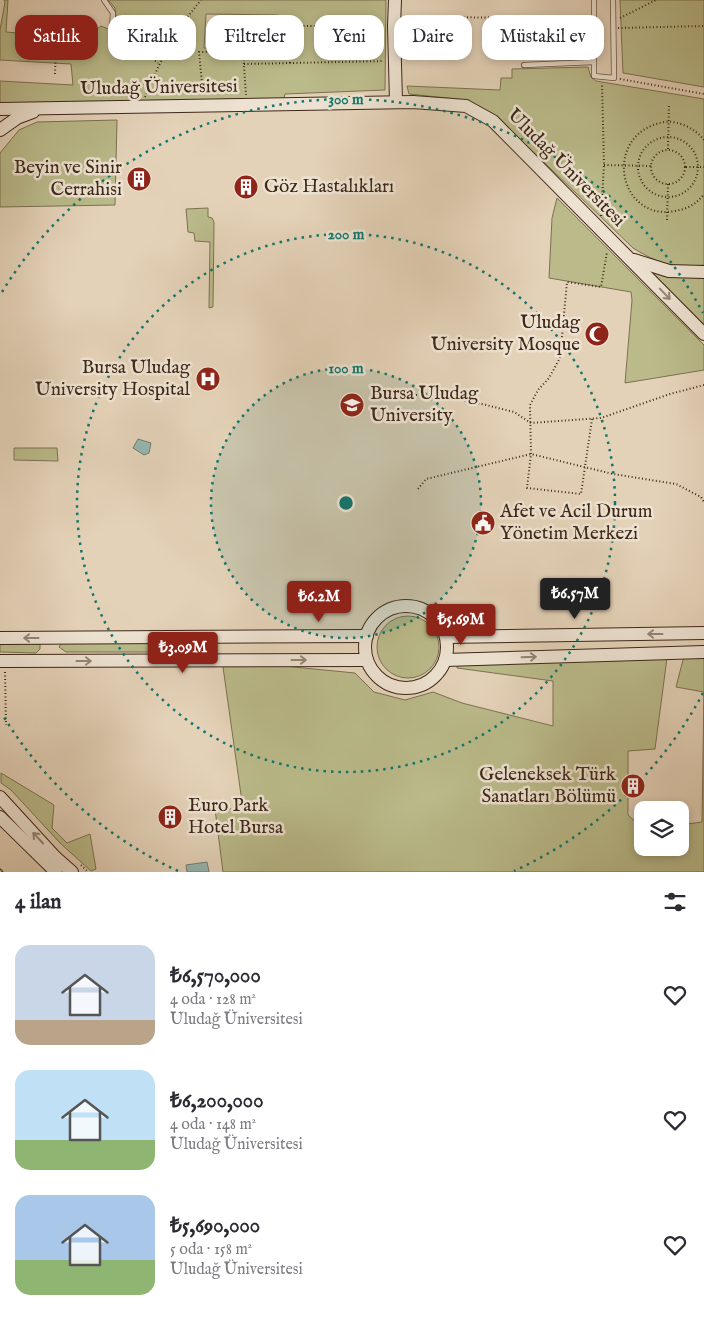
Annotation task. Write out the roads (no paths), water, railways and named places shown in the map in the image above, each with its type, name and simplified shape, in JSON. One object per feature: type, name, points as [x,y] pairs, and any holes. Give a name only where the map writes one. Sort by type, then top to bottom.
[{"type":"street","points":[[395,0],[396,102]]},
{"type":"street","name":"Uludağ Üniversitesi","points":[[0,109],[396,102],[466,106],[493,121],[631,259],[669,271],[704,272]]},
{"type":"street","name":"Uludağ Üniversitesi","points":[[0,130],[17,118],[43,109]]},
{"type":"street","points":[[631,259],[704,334]]},
{"type":"street","points":[[413,605],[434,617],[446,637],[445,660],[431,681],[406,689],[382,681],[373,672],[367,660],[365,648],[371,626],[388,610],[413,605]]},
{"type":"street","points":[[446,637],[704,633]]},
{"type":"street","points":[[0,638],[367,636]]},
{"type":"street","points":[[272,637],[275,660]]},
{"type":"street","points":[[55,638],[55,661]]},
{"type":"street","points":[[176,638],[176,660]]},
{"type":"street","points":[[445,660],[704,652]]},
{"type":"street","points":[[2,661],[367,660]]},
{"type":"street","points":[[0,797],[55,857],[72,872]]},
{"type":"street","points":[[0,817],[56,872]]},
{"type":"lane","points":[[104,0],[113,15]]},
{"type":"lane","points":[[594,0],[594,76],[614,78],[613,0]]},
{"type":"lane","points":[[524,65],[594,62]]},
{"type":"water","points":[[138,439],[151,443],[149,453],[144,455],[133,448]]},
{"type":"water","points":[[207,862],[209,872],[187,872],[186,865]]},
{"type":"place","name":"Beyin ve Sinir Cerrahisi","points":[[139,179]]},
{"type":"place","name":"Göz Hastalıkları","points":[[246,187]]},
{"type":"place","name":"Uludag University Mosque","points":[[597,334]]},
{"type":"place","name":"Bursa Uludag University Hospital","points":[[208,379]]},
{"type":"place","name":"Bursa Uludag University","points":[[352,405]]},
{"type":"place","name":"Afet ve Acil Durum Yönetim Merkezi","points":[[483,523]]},
{"type":"place","name":"Geleneksek Türk Sanatları Bölümü","points":[[633,786]]},
{"type":"place","name":"Euro Park Hotel Bursa","points":[[170,817]]}]
